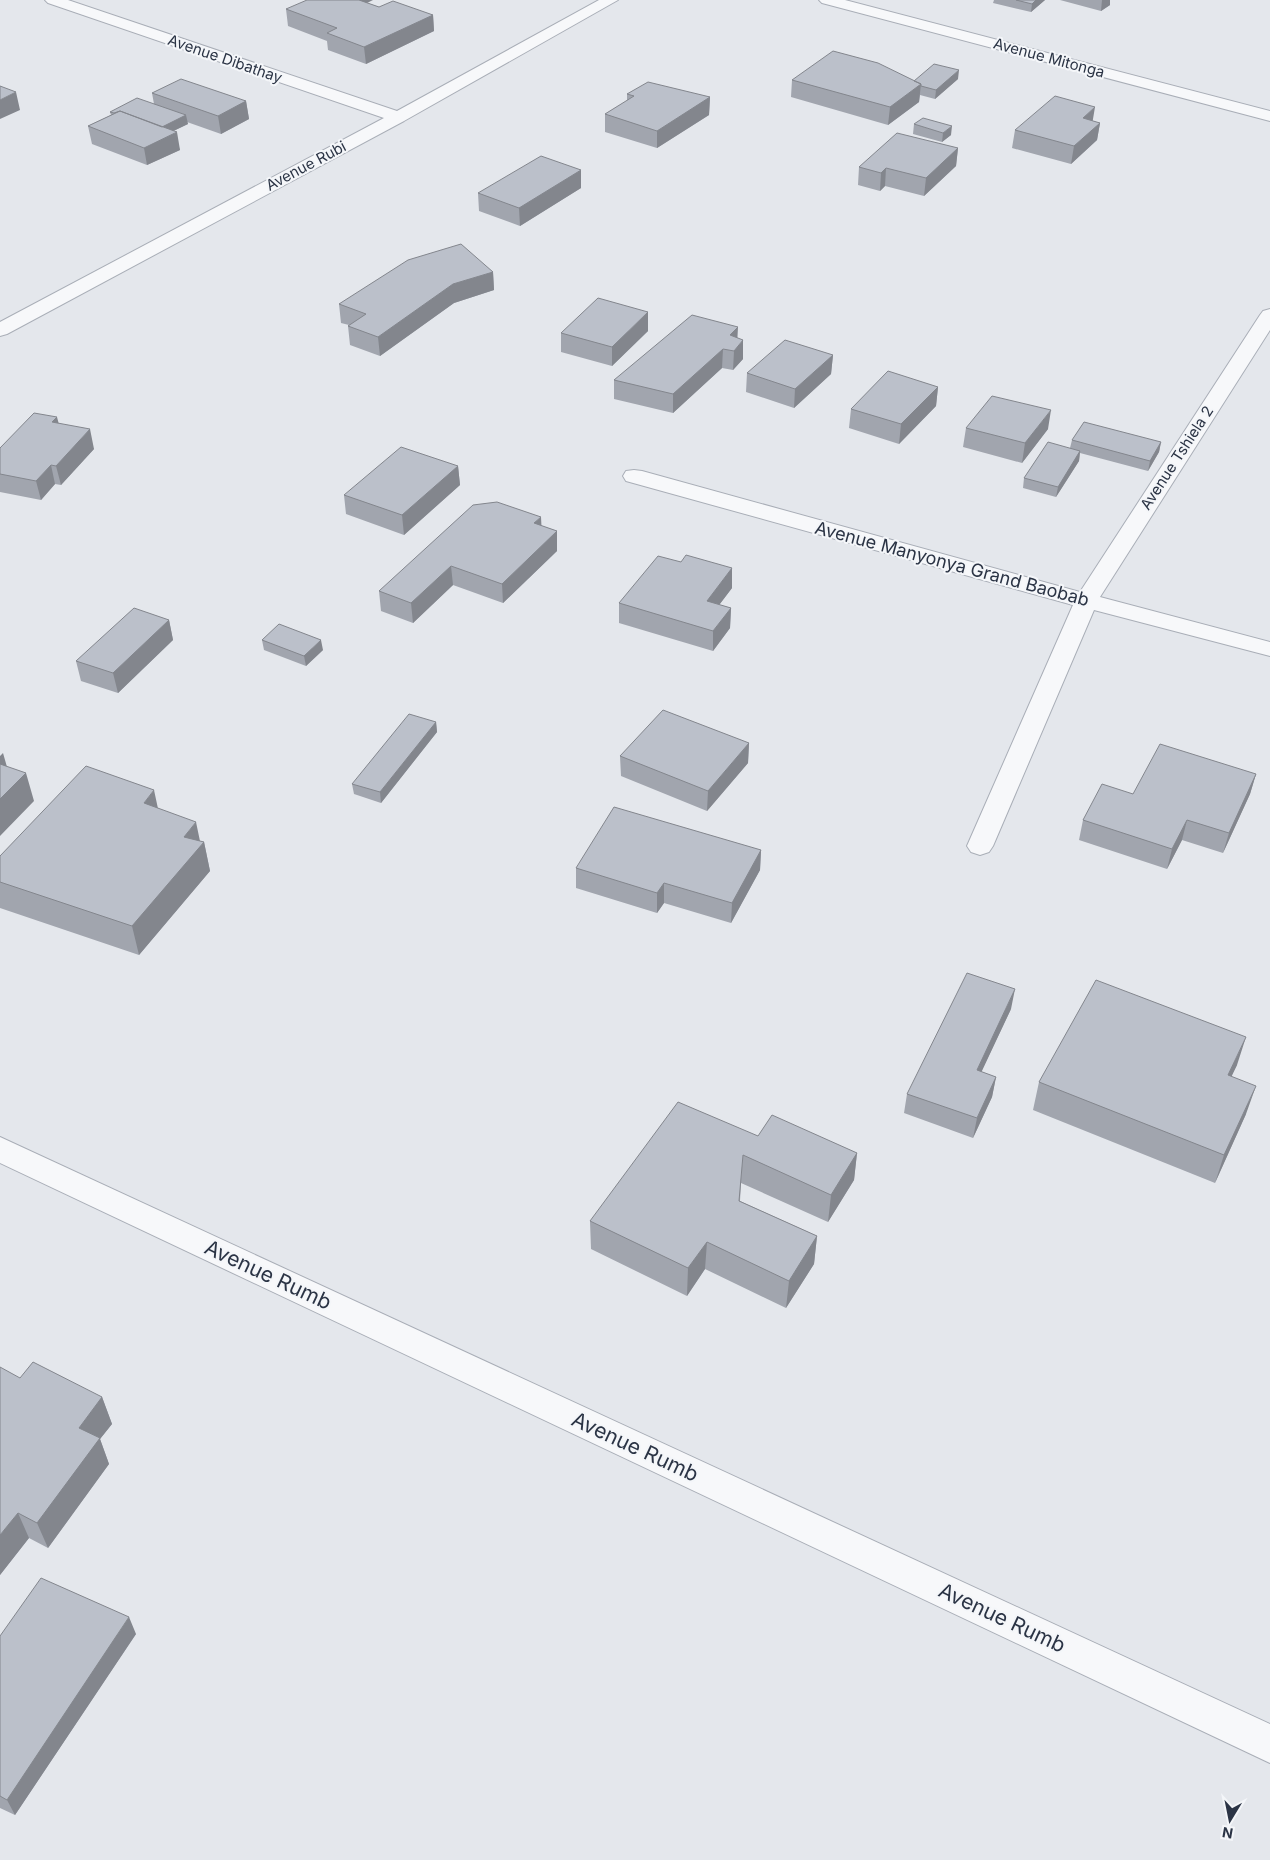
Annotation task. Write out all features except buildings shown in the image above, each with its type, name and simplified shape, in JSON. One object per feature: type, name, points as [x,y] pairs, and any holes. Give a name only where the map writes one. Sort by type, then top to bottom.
[{"type":"street","name":"Avenue Dibathay","points":[[52,0],[398,117]]},
{"type":"street","name":"Avenue Rubi","points":[[0,330],[398,117],[610,0]]},
{"type":"street","name":"Avenue Mitonga","points":[[827,0],[1270,116]]},
{"type":"street","name":"Avenue Tshiela 2","points":[[980,846],[1086,601],[1270,316]]},
{"type":"street","name":"Avenue Manyonya Grand Baobab","points":[[634,476],[1086,601],[1270,649]]},
{"type":"street","name":"Avenue Rumb","points":[[0,1149],[1270,1744]]}]
